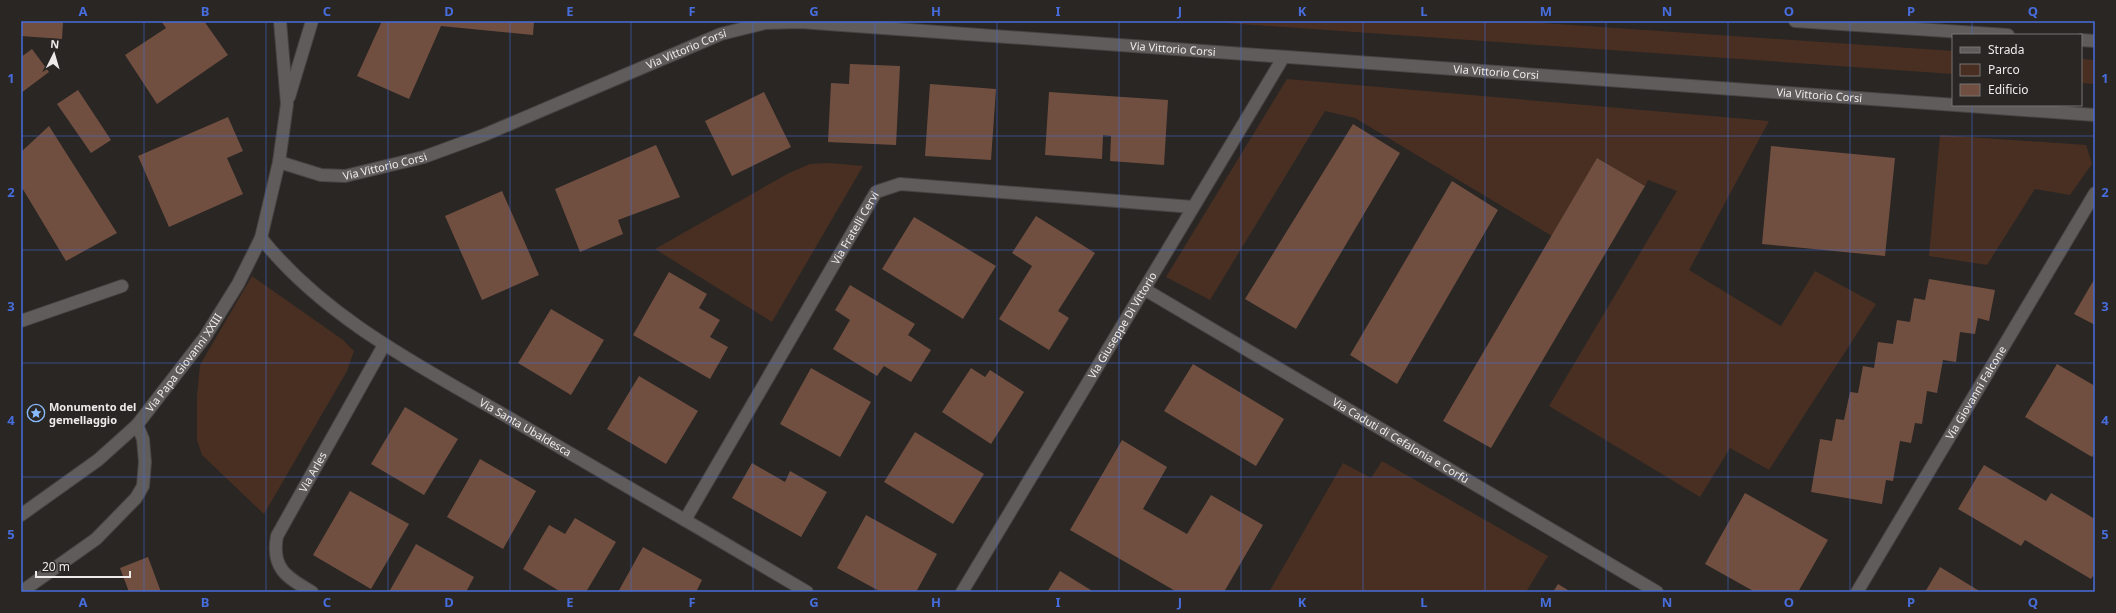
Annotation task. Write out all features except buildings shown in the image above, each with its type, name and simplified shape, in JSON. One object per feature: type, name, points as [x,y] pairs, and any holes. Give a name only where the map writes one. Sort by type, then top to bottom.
[{"type":"street","points":[[280,21],[287,104]]},
{"type":"street","points":[[287,104],[312,21]]},
{"type":"street","points":[[1795,21],[1993,34]]},
{"type":"street","name":"Via Vittorio Corsi","points":[[279,162],[321,175],[345,176],[424,157],[484,136],[721,34],[765,22],[800,22],[1283,58],[1952,105]]},
{"type":"street","points":[[2082,40],[2095,41]]},
{"type":"street","name":"Via Giuseppe Di Vittorio","points":[[962,592],[1283,58]]},
{"type":"street","name":"Via Papa Giovanni XXIII","points":[[21,515],[98,460],[138,425],[205,337],[238,284],[261,238],[279,162],[287,104]]},
{"type":"street","name":"Via Vittorio Corsi","points":[[1967,106],[2095,115]]},
{"type":"street","name":"Via Fratelli Cervi","points":[[685,520],[876,192],[900,184],[1193,208]]},
{"type":"street","name":"Via Giovanni Falcone","points":[[1858,592],[2095,193]]},
{"type":"street","name":"Via Santa Ubaldesca","points":[[261,238],[305,286],[384,345],[807,592]]},
{"type":"street","points":[[21,321],[122,286]]},
{"type":"street","name":"Via Caduti di Cefalonia e Corfù","points":[[1144,289],[1657,592]]},
{"type":"street","name":"Via Arles","points":[[312,592],[288,577],[279,565],[274,551],[276,536],[384,345]]},
{"type":"street","points":[[21,592],[96,539],[136,498],[143,486],[145,462],[143,439],[138,425]]},
{"type":"green space","points":[[1198,21],[1512,21],[1952,51],[1952,74]]},
{"type":"green space","points":[[2082,59],[2095,60],[2095,84],[2082,83]]},
{"type":"green space","points":[[1287,79],[1769,121],[1689,270],[1781,326],[1815,271],[1876,304],[1769,470],[1730,448],[1700,497],[1549,406],[1677,191],[1648,180],[1645,186],[1597,158],[1552,236],[1355,118],[1325,111],[1210,300],[1166,277]]},
{"type":"green space","points":[[1940,135],[2086,145],[2092,164],[2070,195],[2035,189],[1987,265],[1929,256]]},
{"type":"green space","points":[[829,163],[863,166],[772,322],[655,249],[789,173],[810,164]]},
{"type":"green space","points":[[252,276],[343,340],[354,351],[347,371],[264,514],[202,455],[197,440],[197,396],[200,365]]},
{"type":"green space","points":[[1382,461],[1548,556],[1526,592],[1269,592],[1343,463],[1371,478]]},
{"type":"place","name":"Monumento del gemellaggio","points":[[36,413]]}]
